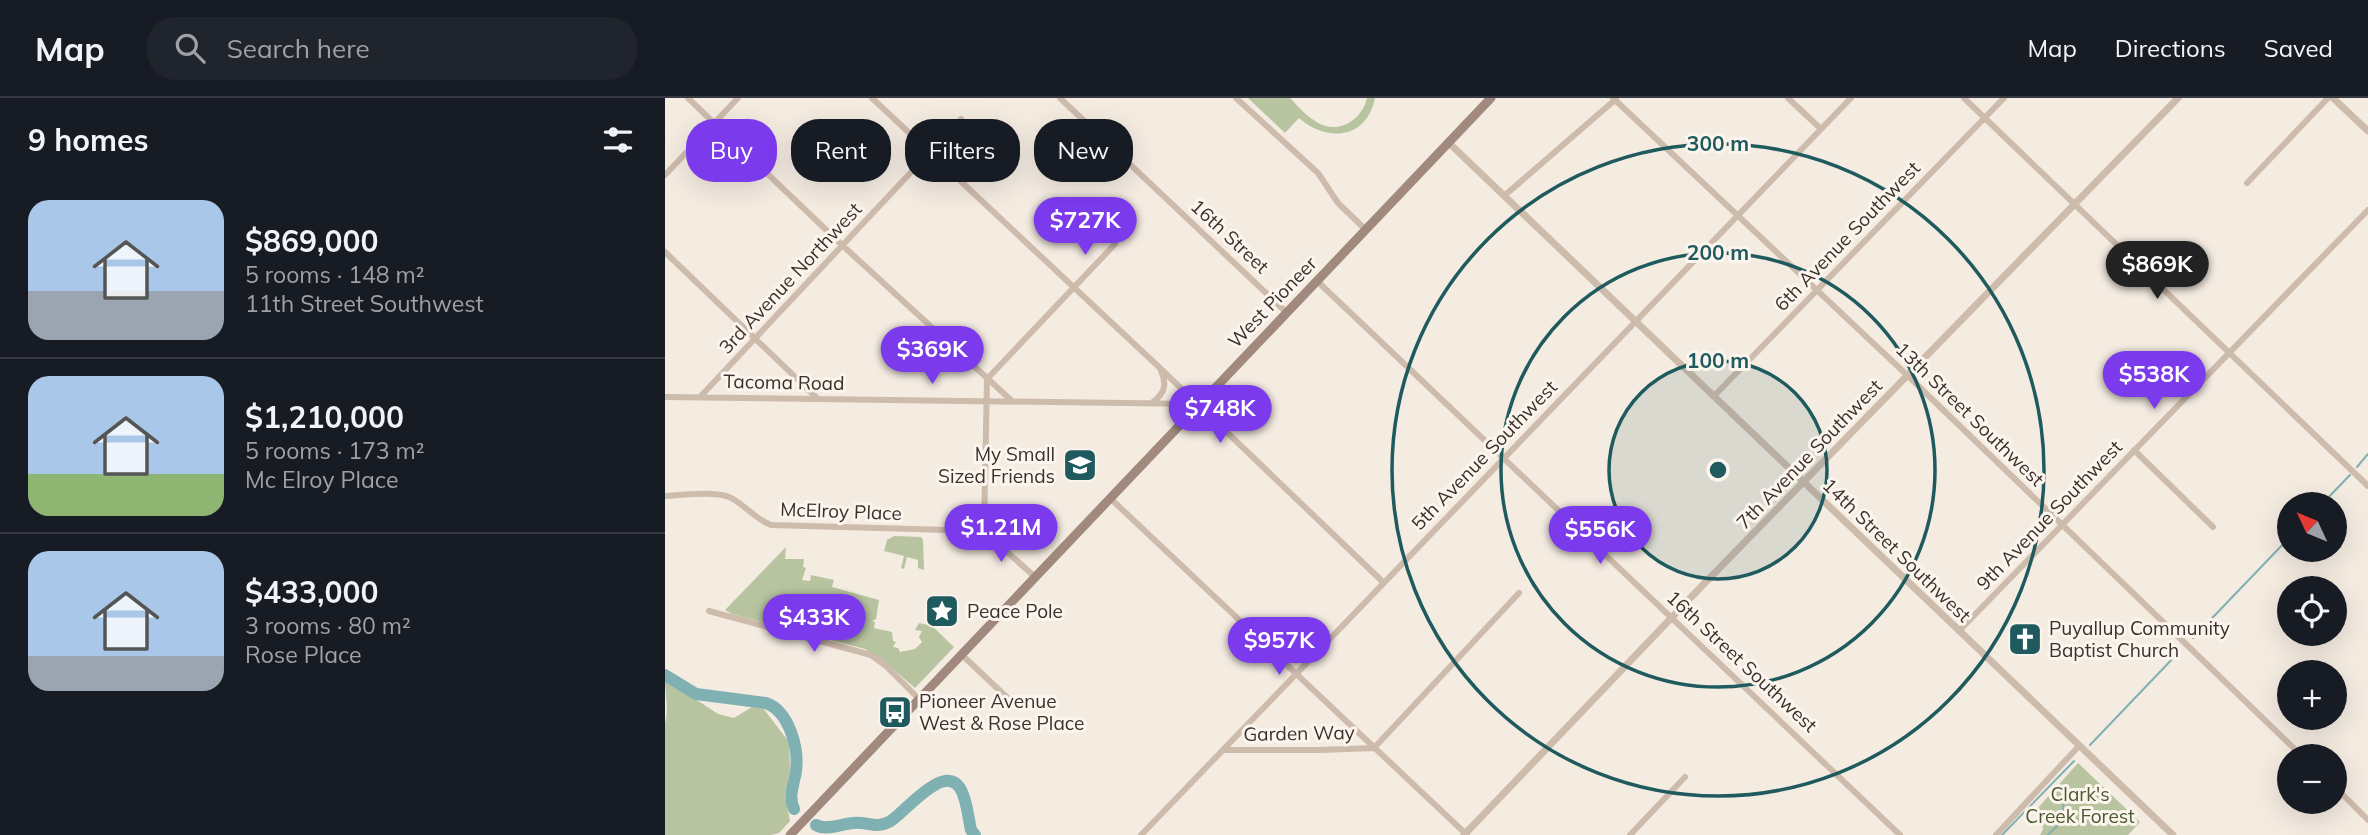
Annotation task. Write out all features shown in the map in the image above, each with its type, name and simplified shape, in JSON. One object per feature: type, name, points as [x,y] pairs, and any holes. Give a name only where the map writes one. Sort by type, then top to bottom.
[{"type":"main road","name":"West Pioneer","points":[[792,832],[1491,98]]},
{"type":"street","points":[[688,98],[711,119]]},
{"type":"street","points":[[719,119],[738,98]]},
{"type":"street","points":[[872,98],[905,129]]},
{"type":"street","name":"16th Street","points":[[1060,98],[1286,312]]},
{"type":"street","points":[[1236,98],[1318,173],[1339,205],[1366,230]]},
{"type":"street","points":[[1788,98],[1821,130]]},
{"type":"street","name":"5th Avenue Southwest","points":[[1141,835],[1851,98]]},
{"type":"street","points":[[1964,98],[2368,486]]},
{"type":"street","name":"6th Avenue Southwest","points":[[1714,396],[2004,98]]},
{"type":"street","name":"7th Avenue Southwest","points":[[1465,835],[2178,98]]},
{"type":"street","points":[[2247,183],[2331,98],[2368,131]]},
{"type":"street","points":[[1504,197],[1615,99]]},
{"type":"street","name":"13th Street Southwest","points":[[1615,99],[1908,376],[2290,744]]},
{"type":"street","name":"14th Street Southwest","points":[[1448,142],[2173,835]]},
{"type":"street","points":[[665,175],[686,153]]},
{"type":"street","name":"3rd Avenue Northwest","points":[[700,397],[905,178]]},
{"type":"street","points":[[776,182],[1011,401]]},
{"type":"street","points":[[961,182],[1384,583]]},
{"type":"street","name":"9th Avenue Southwest","points":[[1959,631],[2368,210]]},
{"type":"street","points":[[1035,577],[984,531],[988,379],[1115,244]]},
{"type":"street","points":[[665,252],[818,399]]},
{"type":"street","name":"16th Street Southwest","points":[[1316,280],[1900,835]]},
{"type":"street","points":[[1153,402],[1164,388],[1161,369]]},
{"type":"street","name":"Tacoma Road","points":[[665,397],[1197,404]]},
{"type":"street","points":[[2134,450],[2213,527]]},
{"type":"street","name":"McElroy Place","points":[[665,496],[726,496],[738,502],[759,520],[771,525],[984,531]]},
{"type":"street","points":[[1109,498],[1465,835]]},
{"type":"street","points":[[1374,748],[1519,593]]},
{"type":"street","points":[[709,611],[871,655],[918,698]]},
{"type":"street","points":[[961,654],[1015,705]]},
{"type":"street","points":[[1996,835],[2079,746]]},
{"type":"street","name":"Garden Way","points":[[1223,750],[1374,748]]},
{"type":"street","points":[[1630,835],[1685,777]]},
{"type":"street","points":[[2347,799],[2368,820]]},
{"type":"green space","points":[[1248,98],[1290,98],[1311,119],[1331,127],[1347,124],[1360,113],[1367,98],[1375,98],[1371,112],[1364,122],[1345,133],[1322,131],[1299,118],[1285,133]]},
{"type":"green space","points":[[894,536],[921,537],[924,570],[918,568],[918,560],[907,557],[904,569],[901,568],[904,556],[884,551],[887,540]]},
{"type":"green space","points":[[786,547],[785,559],[804,559],[803,567],[806,568],[802,580],[810,581],[811,575],[834,580],[832,587],[879,600],[876,619],[872,621],[875,622],[874,628],[892,632],[893,641],[896,642],[893,647],[900,652],[915,649],[922,642],[919,637],[922,631],[915,630],[919,623],[932,626],[954,647],[915,688],[880,658],[865,649],[725,610]]},
{"type":"green space","points":[[665,679],[718,714],[734,718],[752,707],[763,708],[789,742],[790,770],[785,795],[790,821],[779,833],[665,835]]},
{"type":"green space","name":"Clark's Creek Forest","points":[[2078,763],[2140,822],[2128,835],[2040,835],[2043,829],[2038,808]]},
{"type":"waterway","points":[[2357,467],[2368,454]]},
{"type":"waterway","points":[[2334,492],[2350,475]]},
{"type":"waterway","points":[[2193,638],[2277,550]]},
{"type":"waterway","points":[[2090,745],[2178,653]]},
{"type":"waterway","points":[[665,675],[696,694],[766,703],[781,714],[791,731],[796,752],[796,771],[791,795],[794,809]]},
{"type":"waterway","points":[[2002,835],[2074,761]]},
{"type":"waterway","points":[[816,825],[834,827],[858,823],[884,824],[934,785],[944,781],[953,782],[960,788],[971,830],[975,835]]},
{"type":"waterway","points":[[2048,835],[2062,819],[2066,788]]},
{"type":"place","name":"My Small Sized Friends","points":[[1080,465]]},
{"type":"place","name":"Peace Pole","points":[[942,611]]},
{"type":"place","name":"Puyallup Community Baptist Church","points":[[2025,639]]},
{"type":"place","name":"Pioneer Avenue West & Rose Place","points":[[895,712]]}]
